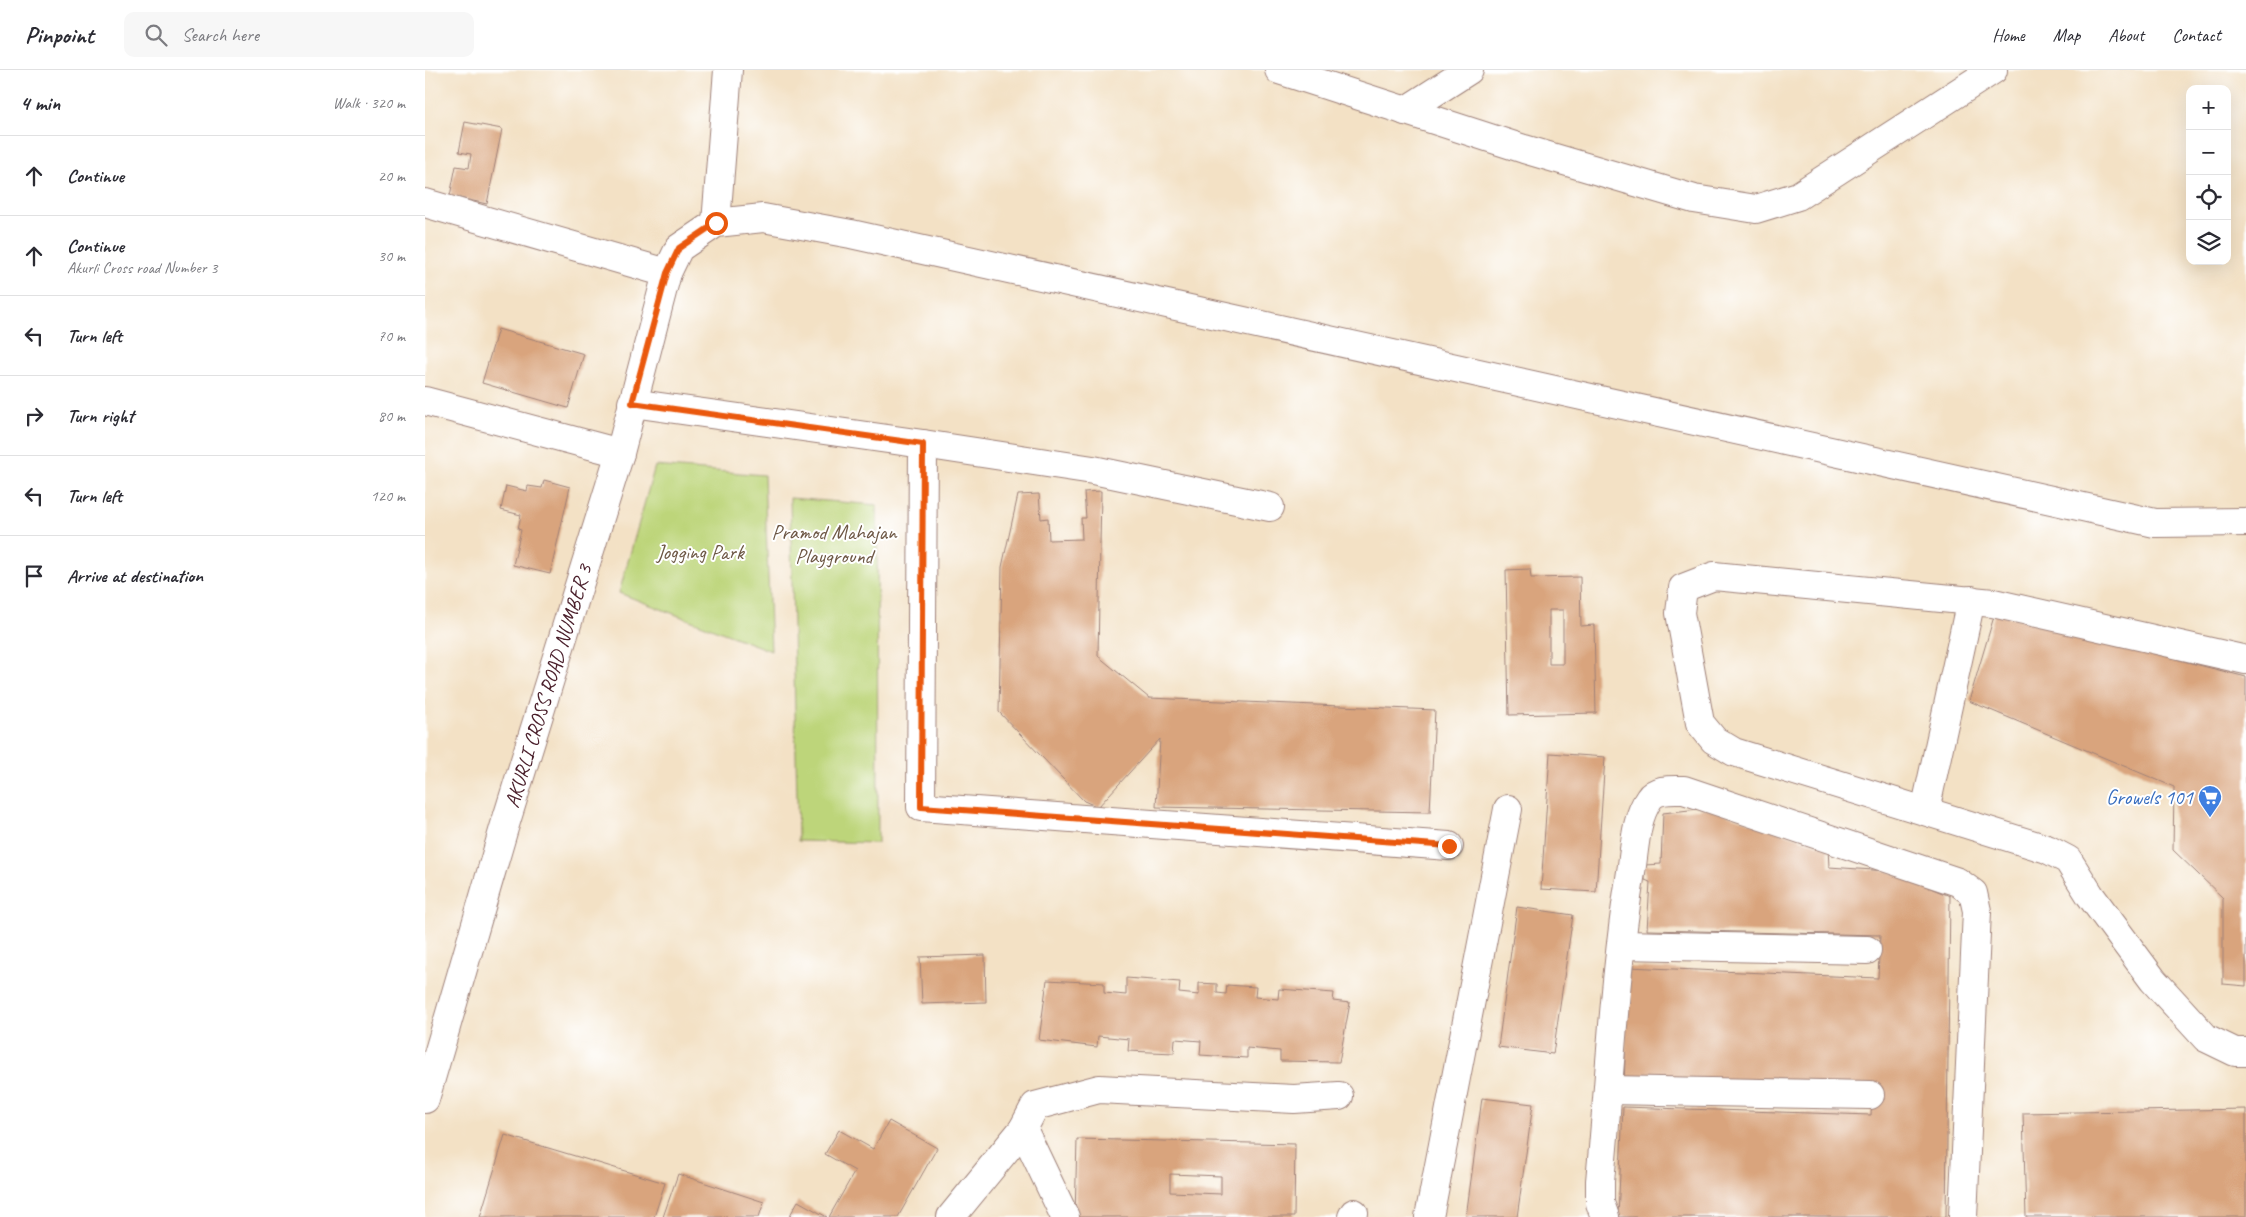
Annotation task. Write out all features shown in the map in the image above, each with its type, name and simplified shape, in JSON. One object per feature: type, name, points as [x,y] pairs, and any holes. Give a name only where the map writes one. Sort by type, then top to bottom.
[{"type":"street","points":[[727,70],[716,223],[763,218],[851,234],[2155,523],[2246,522]]},
{"type":"street","points":[[1279,70],[1524,149],[1694,199],[1755,209],[1798,196],[1993,70]]},
{"type":"street","points":[[1405,111],[1469,70]]},
{"type":"street","points":[[425,203],[667,273]]},
{"type":"street","name":"AKURLI CROSS ROAD NUMBER 3","points":[[425,1099],[504,828],[620,454],[667,273],[679,248],[716,223]]},
{"type":"street","points":[[425,400],[620,454]]},
{"type":"street","points":[[632,403],[1093,470],[1270,507]]},
{"type":"street","points":[[923,444],[921,807],[1449,846]]},
{"type":"street","points":[[2246,660],[1993,603],[1714,576],[1683,588],[1680,613],[1700,723],[1713,740],[1734,752],[2047,849],[2068,860],[2090,895],[2153,980],[2206,1038],[2235,1052],[2246,1052]]},
{"type":"street","points":[[1925,811],[1971,600]]},
{"type":"street","points":[[1605,1217],[1600,1203],[1600,1181],[1623,921],[1640,820],[1650,797],[1665,790],[1684,790],[1958,882],[1973,893],[1977,911],[1963,1217]]},
{"type":"street","points":[[1429,1217],[1508,809]]},
{"type":"street","points":[[1621,944],[1867,950]]},
{"type":"street","points":[[951,1217],[1023,1129],[1035,1106],[1099,1089],[1294,1099],[1339,1096]]},
{"type":"street","points":[[1609,1090],[1870,1095]]},
{"type":"street","points":[[1023,1129],[1065,1217]]},
{"type":"green space","name":"Jogging Park","points":[[655,466],[764,475],[771,651],[619,593]]},
{"type":"green space","name":"Pramod Mahajan Playground","points":[[790,498],[877,505],[878,843],[798,841]]},
{"type":"building","points":[[465,122],[502,129],[487,204],[450,196],[456,166],[469,168],[471,154],[459,152]]},
{"type":"building","points":[[498,329],[584,354],[568,408],[482,383]]},
{"type":"building","points":[[544,480],[570,487],[550,574],[513,565],[521,530],[518,529],[521,515],[501,510],[506,486],[527,491],[528,486],[542,488]]},
{"type":"building","points":[[1101,491],[1098,656],[1149,698],[1435,710],[1430,812],[1156,807],[1160,739],[1098,807],[1084,801],[999,712],[1002,567],[1018,495],[1039,494],[1041,519],[1048,518],[1049,540],[1082,539],[1081,518],[1086,518],[1084,492]]},
{"type":"building","points":[[1530,569],[1531,578],[1580,577],[1581,626],[1594,625],[1596,713],[1509,715],[1506,570]],"holes":[[[1549,610],[1563,610],[1563,664],[1549,664]]]},
{"type":"building","name":"Growels 101","points":[[1995,613],[2246,677],[2246,986],[2223,984],[2223,898],[2173,850],[2174,787],[1969,701]]},
{"type":"building","points":[[1550,753],[1605,757],[1596,892],[1541,889]]},
{"type":"building","points":[[1707,808],[1828,848],[1829,867],[1888,871],[1950,896],[1946,1217],[1618,1217],[1623,1107],[1871,1115],[1872,1094],[1624,1087],[1628,967],[1878,978],[1880,935],[1647,930],[1650,882],[1645,880],[1645,865],[1661,864],[1663,813]]},
{"type":"building","points":[[1517,907],[1573,915],[1553,1054],[1498,1047]]},
{"type":"building","points":[[985,955],[986,1002],[922,1004],[920,957]]},
{"type":"building","points":[[1126,978],[1180,982],[1179,993],[1199,995],[1199,983],[1217,984],[1217,993],[1226,994],[1227,985],[1256,987],[1255,997],[1278,999],[1279,989],[1334,993],[1333,1001],[1350,1003],[1339,1062],[1280,1061],[1280,1051],[1247,1048],[1247,1058],[1200,1055],[1201,1041],[1175,1039],[1174,1053],[1128,1051],[1129,1039],[1098,1036],[1097,1047],[1039,1040],[1047,980],[1104,983],[1104,993],[1126,995]]},
{"type":"building","points":[[1482,1098],[1533,1104],[1517,1217],[1466,1217]]},
{"type":"building","points":[[2246,1109],[2246,1217],[2026,1217],[2023,1113]]},
{"type":"building","points":[[889,1121],[937,1148],[898,1217],[829,1217],[855,1171],[825,1154],[839,1130],[873,1149]]},
{"type":"building","points":[[505,1135],[665,1183],[654,1217],[480,1217]]},
{"type":"building","points":[[1077,1139],[1295,1144],[1294,1217],[1075,1217]],"holes":[[[1170,1174],[1221,1176],[1221,1194],[1170,1192]]]},
{"type":"building","points":[[678,1174],[764,1202],[759,1217],[663,1217]]},
{"type":"building","points":[[798,1201],[827,1217],[789,1217]]},
{"type":"place","name":"Growels 101","points":[[2210,818]]},
{"type":"route","points":[[716,223],[679,248],[667,273],[632,403],[923,444],[921,807],[1449,846]]}]
